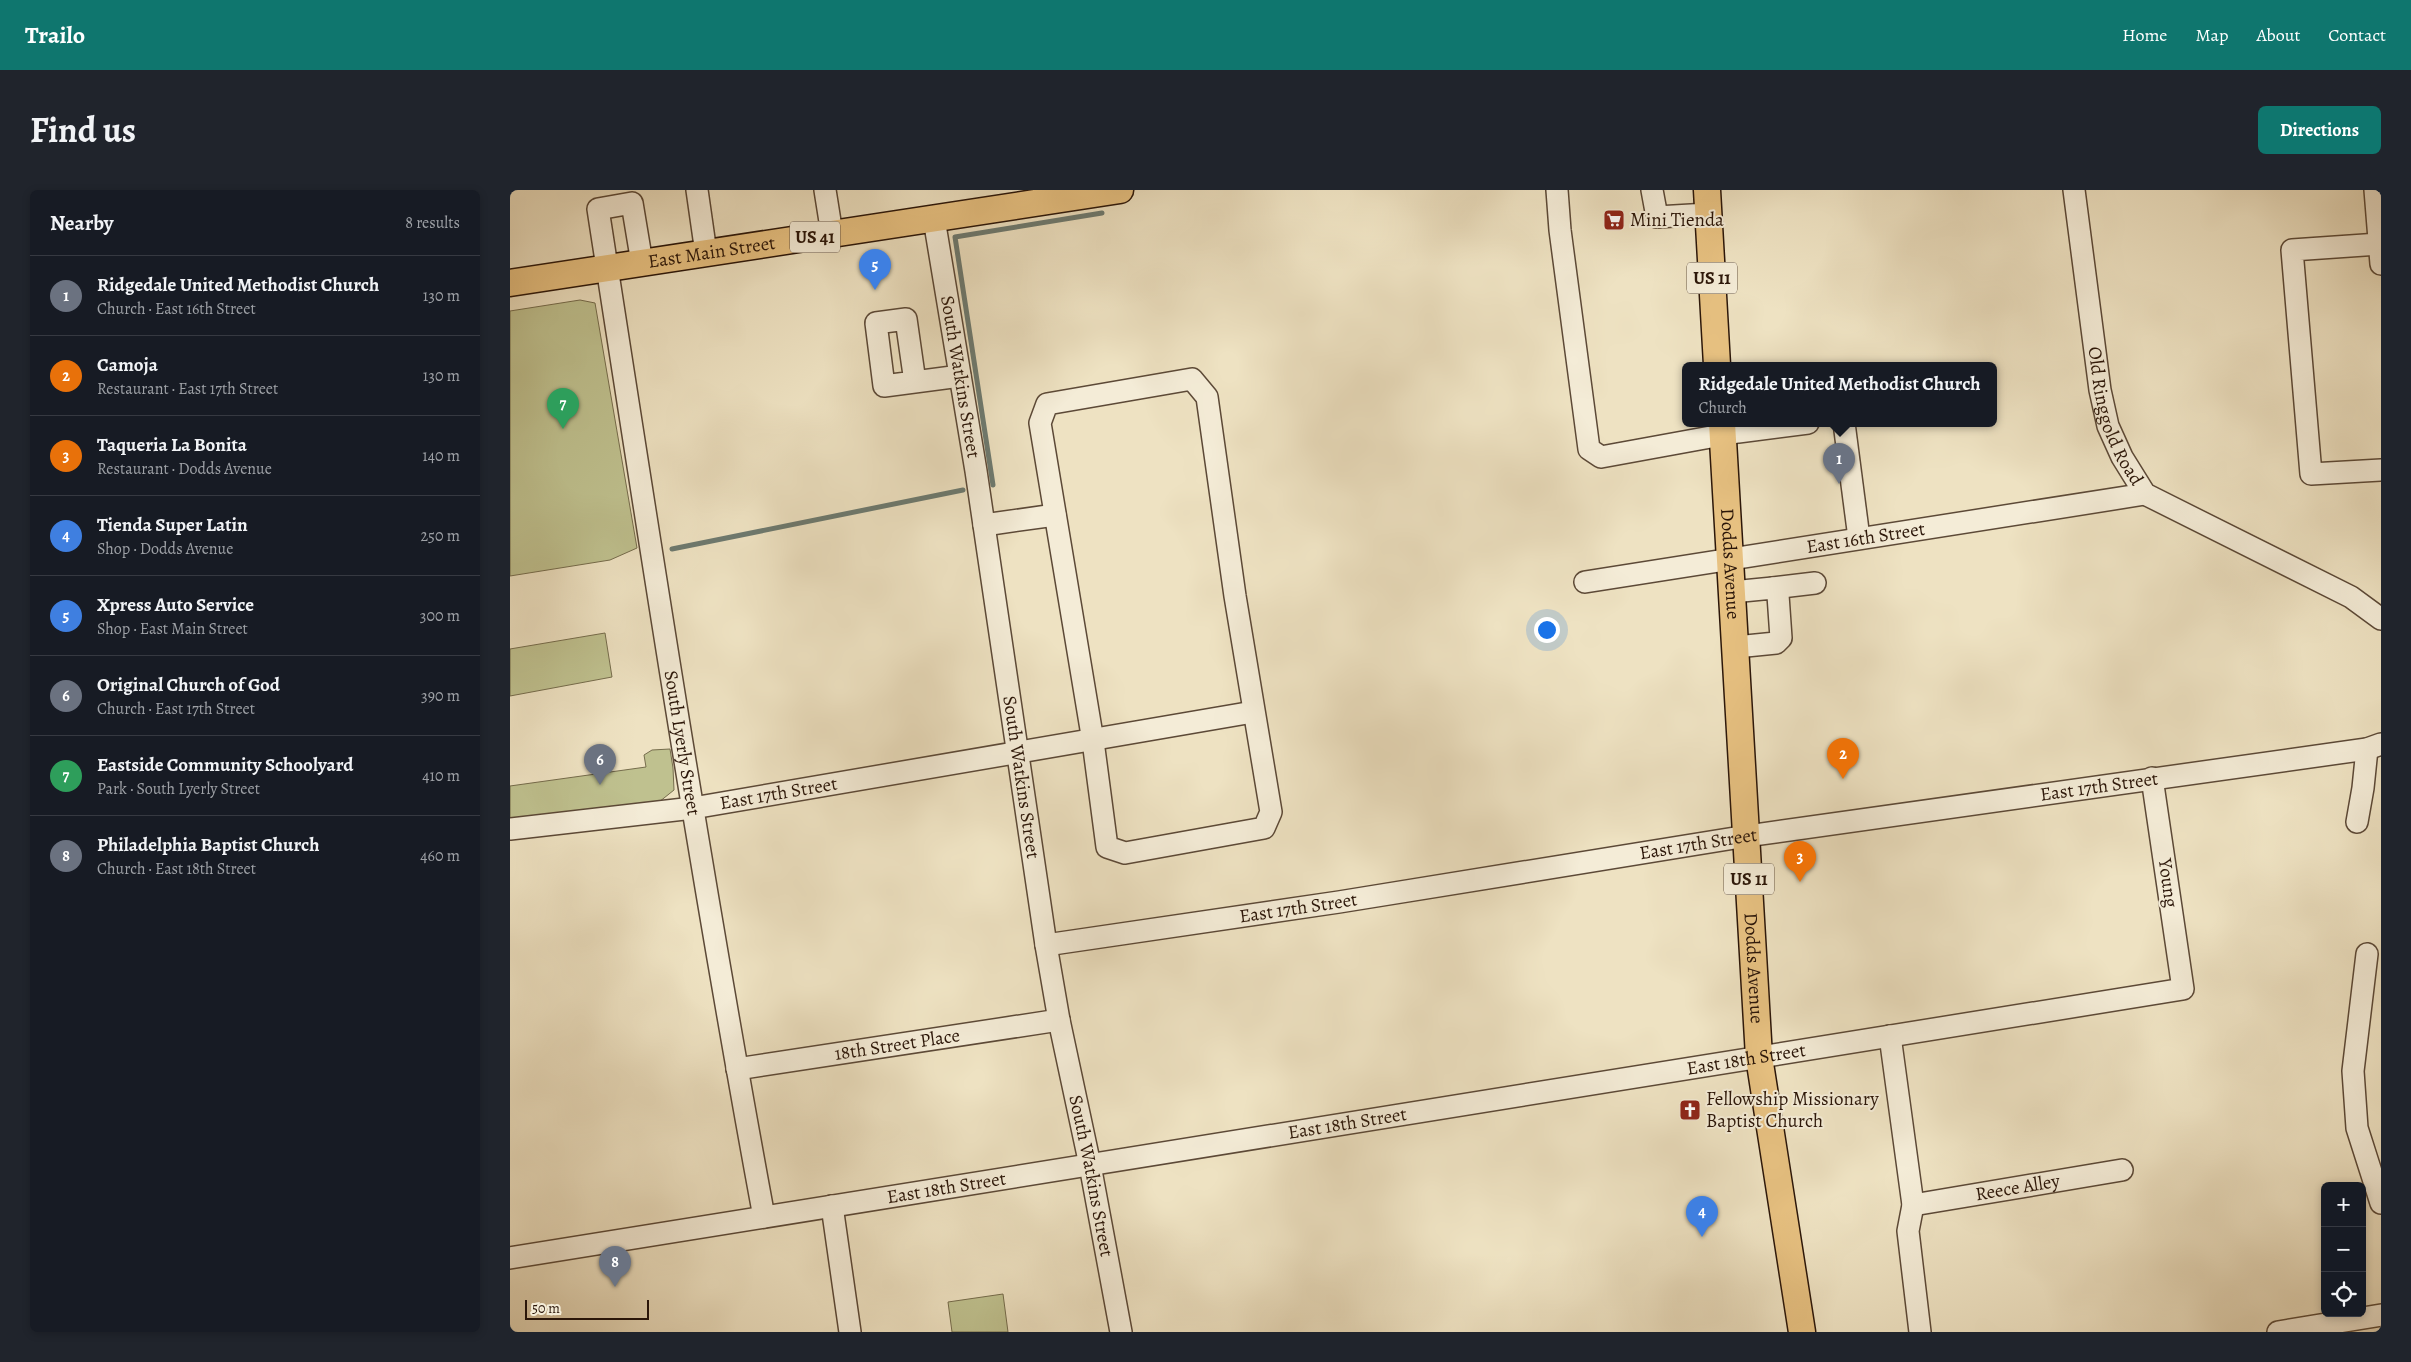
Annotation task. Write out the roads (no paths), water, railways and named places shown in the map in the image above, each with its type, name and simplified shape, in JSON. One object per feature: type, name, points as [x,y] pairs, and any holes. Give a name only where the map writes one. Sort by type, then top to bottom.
[{"type":"main road","name":"East Main Street","points":[[510,283],[1120,190]]},
{"type":"main road","name":"US 11","points":[[1707,202],[1717,362]]},
{"type":"main road","name":"Dodds Avenue","points":[[1722,429],[1759,1057],[1802,1332]]},
{"type":"street","points":[[697,190],[706,254]]},
{"type":"street","points":[[826,190],[832,234]]},
{"type":"street","points":[[1557,190],[1560,230],[1589,449],[1601,456],[1722,429],[1751,427]]},
{"type":"street","points":[[1652,190],[1657,217],[1707,202]]},
{"type":"street","name":"Old Ringgold Road","points":[[2074,190],[2100,390],[2108,426],[2122,457],[2144,494],[2351,597],[2381,619]]},
{"type":"street","points":[[2375,190],[2380,254],[2292,250],[2311,474],[2381,470]]},
{"type":"street","name":"South Lyerly Street","points":[[642,263],[632,203],[598,209],[693,808],[736,1069],[764,1217]]},
{"type":"street","name":"South Watkins Street","points":[[934,219],[984,525],[1046,945],[1059,1020],[1090,1165],[1121,1332]]},
{"type":"street","points":[[915,382],[960,376]]},
{"type":"street","points":[[1192,379],[1207,397],[1253,712],[1270,812],[1264,828],[1125,854],[1107,847],[1093,741],[1055,514],[1040,424],[1047,404],[1192,379]]},
{"type":"street","points":[[1845,427],[1859,538]]},
{"type":"street","name":"East 16th Street","points":[[1586,582],[2144,494]]},
{"type":"street","points":[[984,525],[1055,514]]},
{"type":"street","points":[[1732,592],[1816,584]]},
{"type":"street","points":[[1736,647],[1776,644],[1781,638],[1778,595],[1773,588]]},
{"type":"street","name":"East 17th Street","points":[[510,829],[693,808],[1017,751],[1093,741],[1253,712]]},
{"type":"street","points":[[2357,822],[2363,788],[2374,746]]},
{"type":"street","name":"East 17th Street","points":[[1046,945],[1349,900],[1747,836],[2374,746]]},
{"type":"street","name":"Young","points":[[2152,778],[2183,989]]},
{"type":"street","points":[[2367,954],[2353,1071],[2357,1128],[2381,1203]]},
{"type":"street","name":"East 18th Street","points":[[510,1258],[2183,989]]},
{"type":"street","name":"18th Street Place","points":[[736,1069],[1059,1020]]},
{"type":"street","points":[[1890,1036],[1913,1204],[1908,1231],[1920,1332]]},
{"type":"street","name":"Reece Alley","points":[[1913,1204],[2122,1170]]},
{"type":"street","points":[[832,1206],[850,1332]]},
{"type":"street","points":[[2278,1332],[2381,1315]]},
{"type":"waterway","points":[[993,485],[955,237],[1102,213]]},
{"type":"waterway","points":[[672,549],[963,490]]},
{"type":"place","name":"Mini Tienda","points":[[1614,220]]},
{"type":"place","name":"Xpress Auto Service","points":[[875,290]]},
{"type":"place","name":"Eastside Community Schoolyard","points":[[563,429]]},
{"type":"place","name":"Ridgedale United Methodist Church","points":[[1839,484]]},
{"type":"place","name":"Camoja","points":[[1843,779]]},
{"type":"place","name":"Original Church of God","points":[[600,785]]},
{"type":"place","name":"Taqueria La Bonita","points":[[1800,882]]},
{"type":"place","name":"Fellowship Missionary Baptist Church","points":[[1690,1110]]},
{"type":"place","name":"Tienda Super Latin","points":[[1702,1237]]},
{"type":"place","name":"Philadelphia Baptist Church","points":[[615,1287]]}]
